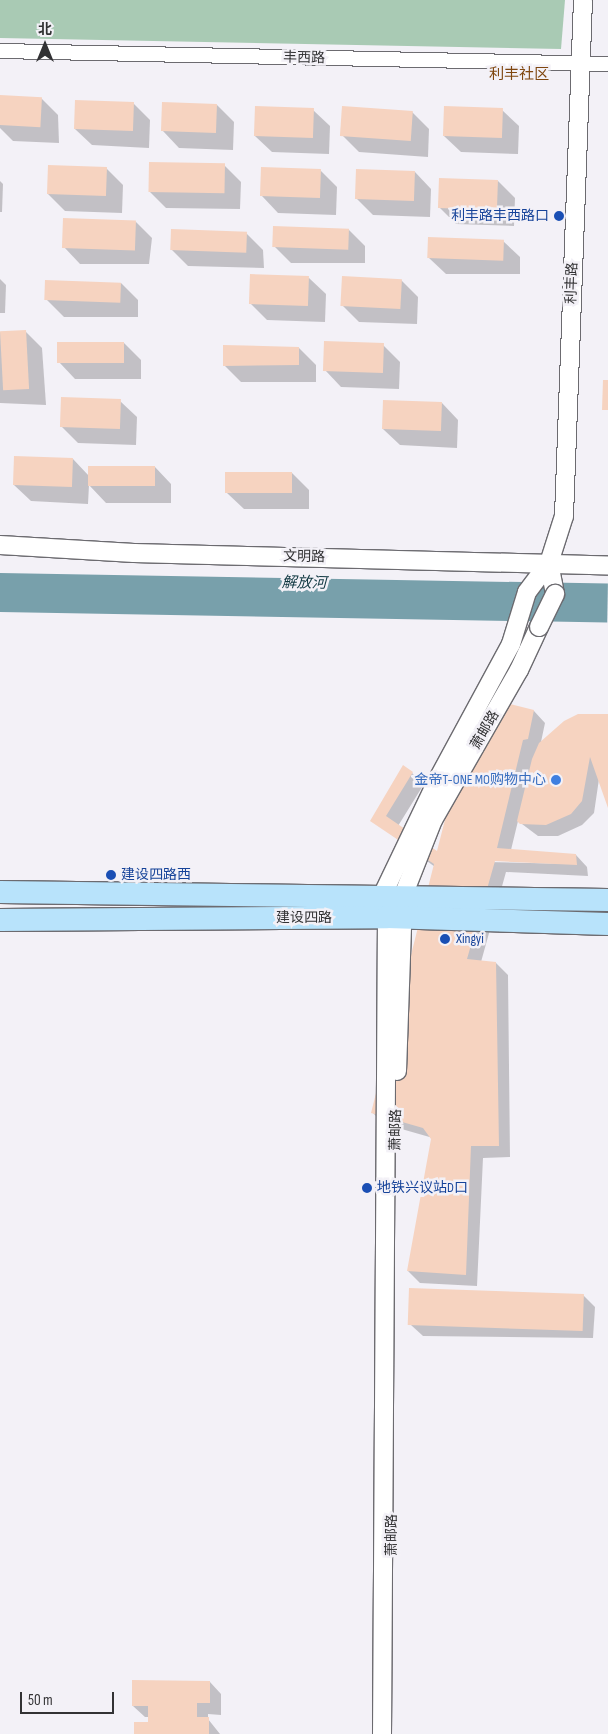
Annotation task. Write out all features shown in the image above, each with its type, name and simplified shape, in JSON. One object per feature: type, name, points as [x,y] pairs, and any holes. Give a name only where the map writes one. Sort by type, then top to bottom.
[{"type":"main road","name":"建设四路","points":[[0,892],[393,906],[608,924]]},
{"type":"main road","name":"建设四路","points":[[0,920],[608,900]]},
{"type":"street","name":"利丰路","points":[[549,563],[564,516],[582,0]]},
{"type":"street","name":"丰西路","points":[[0,51],[608,64]]},
{"type":"street","name":"文明路","points":[[0,546],[134,553],[608,564]]},
{"type":"street","points":[[393,906],[438,778],[511,644],[527,592],[549,563]]},
{"type":"street","name":"萧邮路","points":[[382,1734],[384,1190],[393,906],[433,820],[520,670],[554,594],[549,563]]},
{"type":"street","name":"萧邮路","points":[[393,906],[393,1734]]},
{"type":"green space","points":[[0,0],[565,0],[561,49],[0,38]]},
{"type":"water","name":"解放河","points":[[0,573],[608,584],[607,623],[0,612]]},
{"type":"building","points":[[0,95],[42,97],[40,127],[0,125]]},
{"type":"building","points":[[75,100],[134,102],[133,131],[74,129]]},
{"type":"building","points":[[162,102],[217,104],[216,133],[161,131]]},
{"type":"building","points":[[255,106],[314,108],[313,138],[254,136]]},
{"type":"building","points":[[342,106],[413,111],[411,141],[340,136]]},
{"type":"building","points":[[444,106],[503,108],[502,138],[443,136]]},
{"type":"building","points":[[149,162],[225,163],[224,193],[148,192]]},
{"type":"building","points":[[48,165],[107,167],[106,196],[47,194]]},
{"type":"building","points":[[261,167],[321,169],[320,198],[260,196]]},
{"type":"building","points":[[356,169],[415,171],[414,201],[355,199]]},
{"type":"building","points":[[439,178],[498,180],[497,210],[438,208]]},
{"type":"building","points":[[63,218],[136,221],[135,251],[62,248]]},
{"type":"building","points":[[273,226],[349,229],[348,250],[272,247]]},
{"type":"building","points":[[171,229],[247,232],[246,253],[170,250]]},
{"type":"building","points":[[428,237],[504,240],[503,261],[427,258]]},
{"type":"building","points":[[250,274],[309,276],[308,306],[249,304]]},
{"type":"building","points":[[342,276],[402,279],[400,309],[340,306]]},
{"type":"building","points":[[45,280],[121,283],[120,303],[44,300]]},
{"type":"building","points":[[26,330],[29,389],[3,390],[0,331]]},
{"type":"building","points":[[324,341],[384,343],[383,373],[323,371]]},
{"type":"building","points":[[57,342],[124,342],[124,363],[57,363]]},
{"type":"building","points":[[223,345],[299,347],[299,365],[223,366]]},
{"type":"building","points":[[603,380],[608,380],[608,410],[602,410]]},
{"type":"building","points":[[61,397],[121,399],[120,429],[60,427]]},
{"type":"building","points":[[383,400],[442,402],[441,431],[382,429]]},
{"type":"building","points":[[14,456],[73,458],[72,487],[13,485]]},
{"type":"building","points":[[88,466],[155,466],[155,486],[88,486]]},
{"type":"building","points":[[225,472],[292,472],[292,493],[225,493]]},
{"type":"building","name":"Xingyi","points":[[473,695],[534,710],[528,739],[523,740],[497,848],[576,854],[577,865],[495,861],[467,959],[496,962],[499,1146],[471,1146],[466,1275],[407,1271],[431,1139],[423,1128],[371,1113],[434,864],[370,821],[403,765],[413,772],[386,816],[437,851],[468,730]]},
{"type":"building","name":"金帝T-ONE MO购物中心","points":[[578,714],[608,714],[608,808],[590,757],[582,801],[571,814],[546,825],[520,824],[517,821],[532,759],[539,743],[564,721]]},
{"type":"building","points":[[409,1288],[584,1294],[583,1331],[408,1325]]},
{"type":"building","points":[[132,1680],[210,1681],[210,1703],[197,1703],[197,1717],[209,1717],[209,1734],[134,1734],[134,1722],[148,1722],[148,1706],[132,1706]]},
{"type":"place","name":"利丰路丰西路口","points":[[559,216]]},
{"type":"place","name":"金帝T-ONE MO购物中心","points":[[556,780]]},
{"type":"place","name":"建设四路西","points":[[111,875]]},
{"type":"place","name":"Xingyi","points":[[445,939]]},
{"type":"place","name":"地铁兴议站D口","points":[[367,1188]]},
{"type":"district","name":"利丰社区","points":[[519,75]]}]
